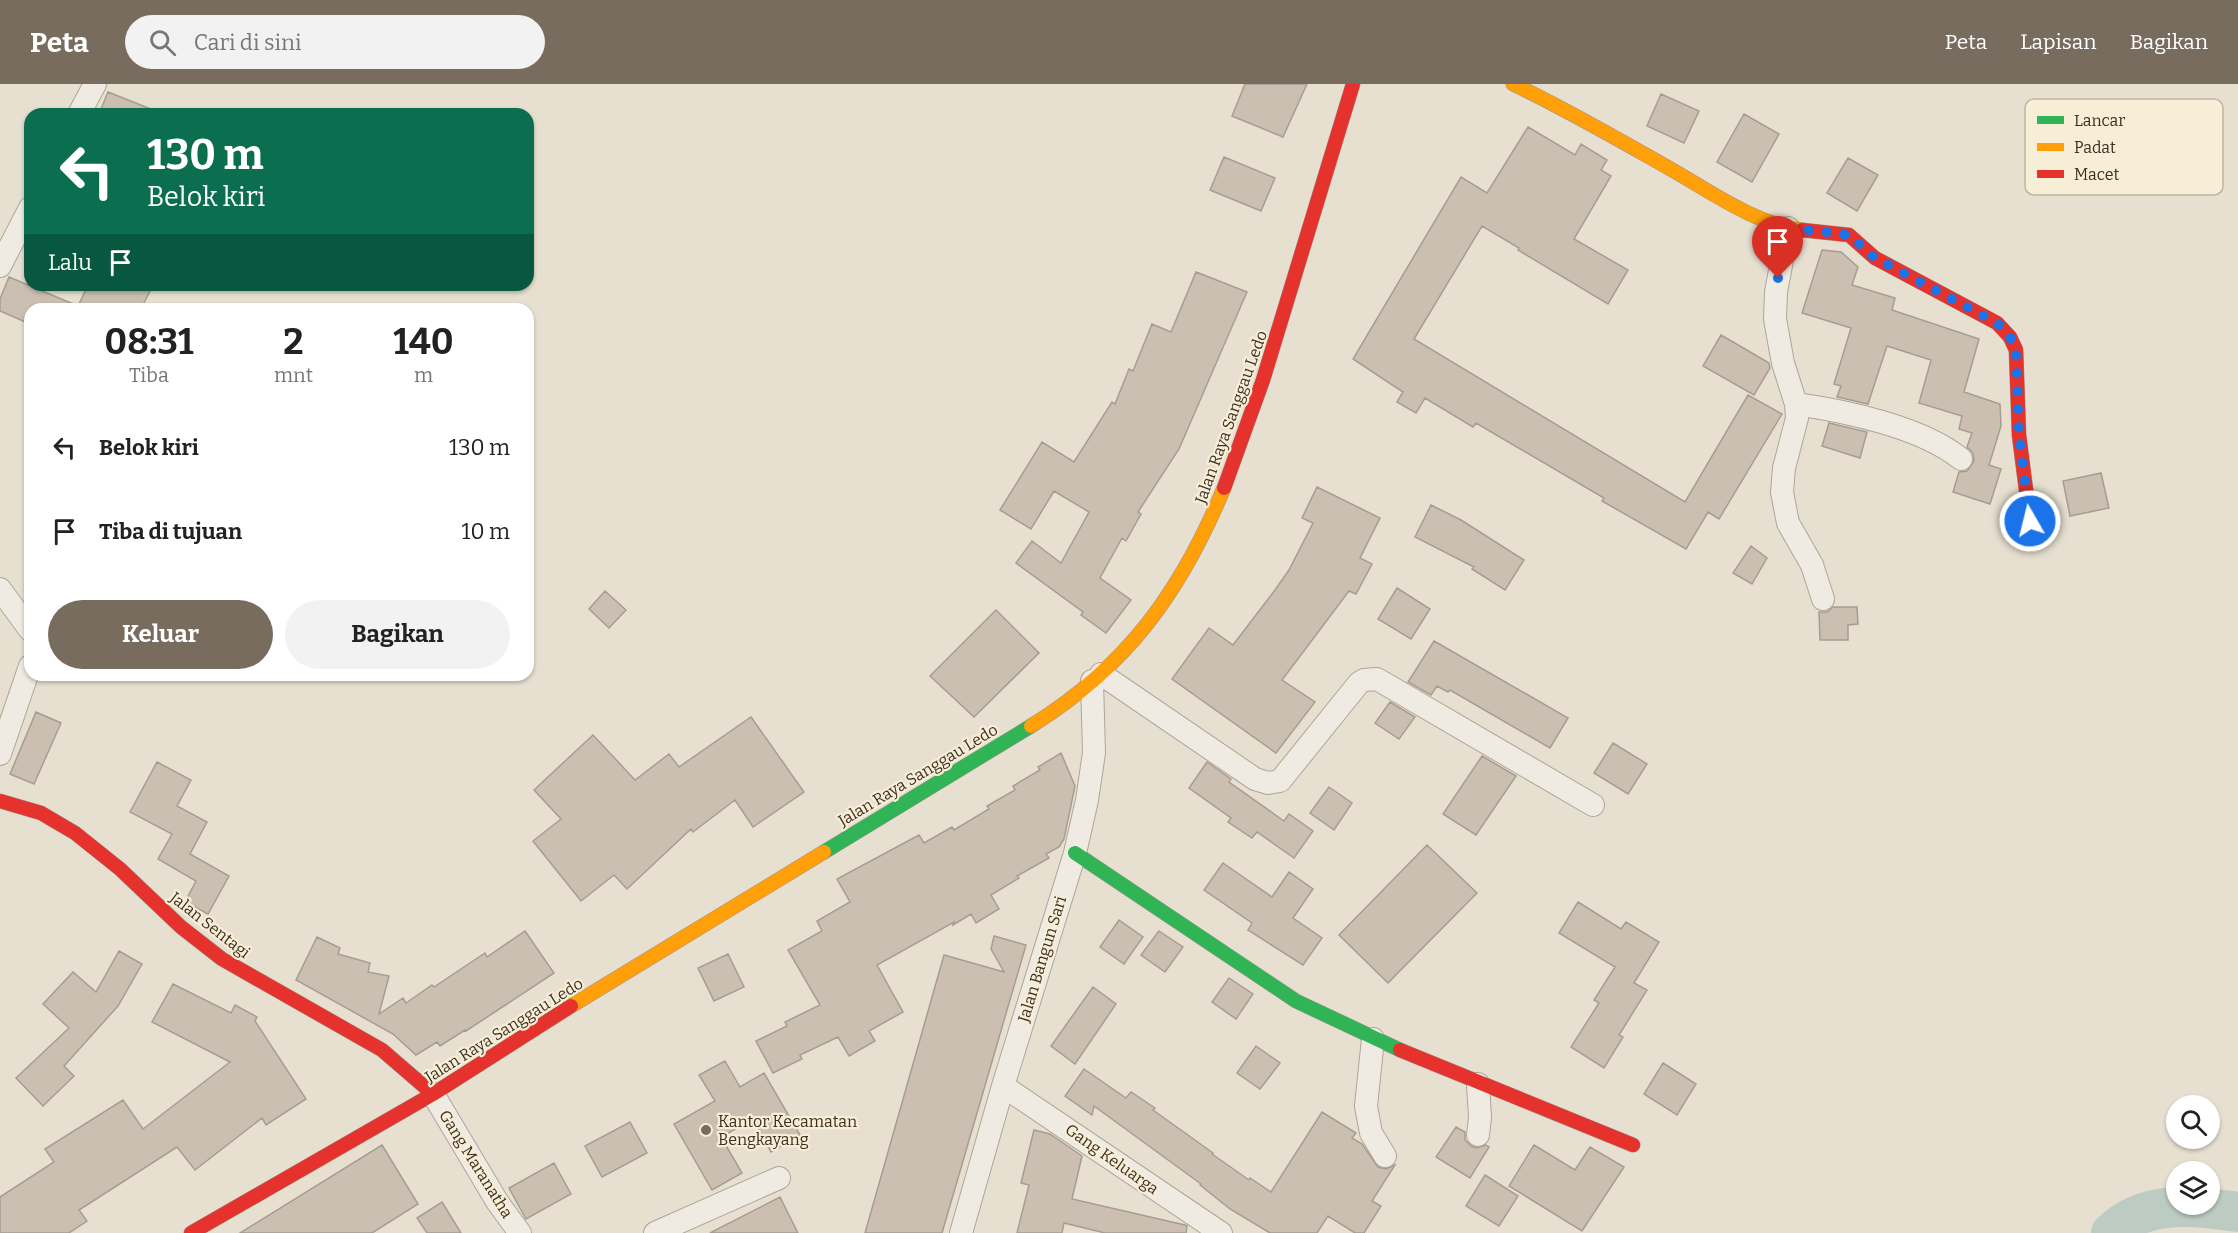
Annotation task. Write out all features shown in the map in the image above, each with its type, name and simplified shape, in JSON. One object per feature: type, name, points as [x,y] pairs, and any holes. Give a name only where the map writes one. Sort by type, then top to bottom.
[{"type":"main road","name":"Jalan Raya Sanggau Ledo","points":[[191,1233],[433,1094],[527,1034],[1038,723],[1097,678],[1136,640],[1183,573],[1218,507],[1282,324],[1353,84]]},
{"type":"main road","points":[[1513,84],[1562,108],[1744,211],[1788,228],[1849,235],[1875,258],[1997,323],[2010,337],[2016,350],[2019,368],[2017,397],[2019,426],[2030,521]]},
{"type":"main road","name":"Jalan Sentagi","points":[[0,801],[40,813],[75,833],[120,869],[181,927],[222,959],[382,1050],[433,1094]]},
{"type":"main road","points":[[1075,853],[1296,1001],[1373,1039],[1478,1084],[1633,1145]]},
{"type":"street","points":[[82,108],[95,84]]},
{"type":"street","points":[[0,266],[24,220]]},
{"type":"street","points":[[1788,228],[1776,292],[1775,320],[1783,363],[1796,404],[1797,424],[1782,480],[1784,504],[1788,523],[1812,564],[1823,599]]},
{"type":"street","points":[[1796,404],[1834,410],[1873,420],[1943,445],[1961,459]]},
{"type":"street","points":[[0,589],[24,622]]},
{"type":"street","points":[[1097,678],[1255,779],[1268,783],[1280,781],[1359,683],[1364,680],[1377,679],[1593,805]]},
{"type":"street","name":"Jalan Bangun Sari","points":[[961,1233],[1003,1086],[1075,853],[1087,800],[1094,753],[1097,678]]},
{"type":"street","points":[[0,754],[25,681]]},
{"type":"street","points":[[1373,1039],[1366,1106],[1371,1133],[1385,1156]]},
{"type":"street","points":[[1478,1084],[1480,1117],[1478,1135]]},
{"type":"street","name":"Gang Keluarga","points":[[1003,1086],[1221,1233]]},
{"type":"street","name":"Gang Maranatha","points":[[433,1094],[498,1203],[520,1233]]},
{"type":"street","points":[[655,1233],[780,1178]]},
{"type":"building","points":[[1245,84],[1307,84],[1283,137],[1232,116]]},
{"type":"building","points":[[108,92],[148,108],[101,108]]},
{"type":"building","points":[[1661,94],[1699,111],[1684,143],[1647,126]]},
{"type":"building","points":[[1744,114],[1779,134],[1752,182],[1717,162]]},
{"type":"building","points":[[1528,127],[1575,155],[1581,144],[1607,160],[1601,170],[1611,176],[1574,239],[1628,270],[1608,304],[1482,226],[1414,339],[1685,502],[1748,395],[1782,414],[1719,519],[1708,512],[1686,549],[1602,501],[1604,498],[1476,423],[1473,427],[1425,398],[1416,413],[1397,402],[1403,392],[1353,359],[1461,177],[1487,193]]},
{"type":"building","points":[[1224,157],[1275,178],[1261,211],[1210,190]]},
{"type":"building","points":[[1848,158],[1878,175],[1857,211],[1827,193]]},
{"type":"building","points":[[1822,250],[1841,252],[1858,267],[1852,285],[1895,298],[1892,310],[1979,339],[1964,392],[2000,404],[2001,426],[1989,465],[2001,469],[1990,504],[1953,492],[1959,472],[1967,471],[1974,461],[1973,453],[1967,447],[1972,433],[1959,429],[1962,416],[1919,403],[1931,360],[1887,346],[1868,404],[1837,397],[1841,386],[1834,384],[1851,328],[1802,313]]},
{"type":"building","points":[[1196,272],[1247,292],[1179,449],[1138,512],[1141,514],[1126,541],[1122,538],[1100,578],[1131,600],[1106,633],[1081,615],[1083,612],[1016,563],[1032,541],[1061,563],[1089,512],[1054,491],[1031,529],[1000,510],[1042,442],[1074,462],[1112,402],[1115,404],[1129,369],[1133,371],[1152,324],[1171,332]]},
{"type":"building","points":[[9,277],[24,283],[24,291],[42,291],[71,303],[24,303],[24,321],[0,311],[0,299]]},
{"type":"building","points":[[85,291],[150,291],[144,303],[79,303]]},
{"type":"building","points":[[1721,335],[1769,363],[1770,368],[1754,395],[1703,366]]},
{"type":"building","points":[[1829,423],[1867,432],[1860,458],[1822,446]]},
{"type":"building","points":[[2101,473],[2109,508],[2070,516],[2063,481]]},
{"type":"building","points":[[1317,487],[1380,518],[1360,558],[1372,564],[1356,594],[1349,591],[1282,680],[1315,702],[1276,753],[1172,679],[1209,628],[1233,645],[1275,590],[1289,570],[1313,523],[1302,518]]},
{"type":"building","points":[[1431,505],[1461,520],[1524,560],[1505,590],[1472,569],[1474,567],[1415,537]]},
{"type":"building","points":[[1751,546],[1767,558],[1752,584],[1733,573]]},
{"type":"building","points":[[1397,588],[1430,609],[1411,639],[1378,619]]},
{"type":"building","points":[[605,591],[626,610],[609,628],[589,609]]},
{"type":"building","points":[[1833,607],[1857,607],[1858,624],[1848,625],[1848,640],[1820,640],[1819,612],[1827,612]]},
{"type":"building","points":[[996,610],[1039,653],[974,717],[930,676]]},
{"type":"building","points":[[1434,641],[1568,718],[1550,748],[1450,690],[1448,692],[1437,686],[1431,695],[1408,682]]},
{"type":"building","points":[[1390,702],[1415,717],[1399,739],[1375,723]]},
{"type":"building","points":[[36,712],[61,723],[34,784],[10,774]]},
{"type":"building","points":[[751,717],[804,792],[753,827],[735,800],[693,832],[691,829],[627,889],[614,875],[581,901],[533,841],[561,819],[534,790],[593,735],[635,780],[669,754],[679,767]]},
{"type":"building","points":[[1613,743],[1647,764],[1628,794],[1594,773]]},
{"type":"building","points":[[1061,753],[1075,786],[1064,839],[1059,847],[1046,854],[1049,858],[1017,876],[1019,878],[991,895],[999,909],[976,923],[971,914],[877,965],[903,1012],[869,1031],[875,1041],[849,1056],[838,1037],[800,1055],[802,1059],[773,1073],[756,1041],[787,1026],[785,1022],[820,1005],[788,950],[822,931],[817,921],[850,902],[837,879],[919,835],[924,843],[952,827],[954,830],[989,809],[987,806],[1015,790],[1013,786],[1040,770],[1038,767]]},
{"type":"building","points":[[1482,756],[1516,776],[1476,835],[1443,814]]},
{"type":"building","points":[[157,762],[191,780],[177,806],[207,822],[190,854],[229,876],[208,914],[185,902],[196,881],[158,859],[172,834],[130,812]]},
{"type":"building","points":[[1207,762],[1231,779],[1229,782],[1284,821],[1289,814],[1313,831],[1294,858],[1257,832],[1252,838],[1228,822],[1231,818],[1189,788]]},
{"type":"building","points":[[1329,787],[1352,803],[1334,830],[1310,813]]},
{"type":"building","points":[[1427,845],[1477,893],[1388,983],[1339,935]]},
{"type":"building","points":[[1223,863],[1272,897],[1289,872],[1313,889],[1293,918],[1322,938],[1303,965],[1248,930],[1252,923],[1204,890]]},
{"type":"building","points":[[1578,902],[1621,929],[1626,922],[1659,942],[1634,983],[1647,990],[1619,1035],[1623,1037],[1604,1068],[1571,1047],[1599,1003],[1594,1000],[1615,967],[1559,933]]},
{"type":"building","points":[[1119,920],[1143,937],[1124,964],[1100,947]]},
{"type":"building","points":[[525,931],[554,973],[466,1031],[440,1046],[437,1042],[416,1055],[393,1034],[296,980],[317,937],[340,948],[338,954],[370,963],[368,972],[389,976],[379,1014],[403,998],[406,1003],[432,985],[434,987],[485,953],[487,957]]},
{"type":"building","points":[[1159,931],[1183,947],[1165,972],[1141,955]]},
{"type":"building","points":[[994,936],[1026,945],[942,1233],[865,1233],[944,955],[1004,972],[991,949]]},
{"type":"building","points":[[119,951],[142,964],[118,1006],[64,1066],[74,1076],[43,1106],[16,1078],[69,1028],[43,1004],[73,972],[96,992]]},
{"type":"building","points":[[728,954],[744,987],[714,1001],[698,968]]},
{"type":"building","points":[[1229,978],[1253,994],[1236,1019],[1212,1002]]},
{"type":"building","points":[[173,984],[231,1013],[235,1005],[257,1017],[255,1021],[306,1099],[266,1125],[262,1118],[195,1170],[177,1147],[79,1210],[87,1221],[69,1233],[0,1233],[0,1197],[54,1162],[45,1149],[123,1100],[143,1129],[230,1062],[152,1022]]},
{"type":"building","points":[[1093,987],[1116,1004],[1075,1064],[1051,1046]]},
{"type":"building","points":[[1256,1046],[1280,1063],[1260,1089],[1237,1073]]},
{"type":"building","name":"Kantor Kecamatan Bengkayang","points":[[725,1061],[740,1087],[764,1073],[800,1135],[771,1152],[753,1119],[721,1137],[742,1173],[712,1190],[674,1124],[715,1101],[699,1075]]},
{"type":"building","points":[[1663,1063],[1696,1084],[1677,1115],[1644,1094]]},
{"type":"building","points":[[1084,1069],[1126,1098],[1131,1092],[1155,1108],[1153,1110],[1212,1154],[1249,1180],[1250,1178],[1271,1192],[1322,1112],[1356,1133],[1352,1138],[1362,1144],[1378,1167],[1386,1169],[1395,1165],[1372,1201],[1381,1206],[1364,1233],[1355,1233],[1328,1216],[1317,1233],[1270,1233],[1230,1209],[1201,1184],[1094,1106],[1092,1115],[1065,1096]]},
{"type":"building","points":[[630,1122],[647,1153],[602,1177],[585,1146]]},
{"type":"building","points":[[1456,1127],[1465,1132],[1465,1140],[1471,1146],[1477,1148],[1486,1145],[1489,1147],[1470,1178],[1436,1157]]},
{"type":"building","points":[[1034,1130],[1050,1134],[1082,1156],[1072,1199],[1185,1225],[1187,1226],[1186,1233],[1105,1233],[1064,1223],[1062,1233],[1017,1233],[1029,1185],[1021,1183]]},
{"type":"building","points":[[382,1145],[418,1204],[372,1233],[240,1233]]},
{"type":"building","points":[[1534,1145],[1575,1170],[1590,1147],[1624,1167],[1582,1231],[1509,1186]]},
{"type":"building","points":[[554,1163],[571,1194],[526,1219],[509,1188]]},
{"type":"building","points":[[1485,1175],[1518,1196],[1499,1226],[1466,1206]]},
{"type":"building","points":[[780,1197],[798,1233],[710,1233]]},
{"type":"building","points":[[442,1202],[461,1233],[427,1233],[417,1218]]},
{"type":"waterway","points":[[2111,1233],[2124,1222],[2155,1210],[2188,1207],[2238,1212]]},
{"type":"traffic: fast","points":[[824,852],[1031,726]]},
{"type":"traffic: fast","points":[[1075,853],[1296,1001],[1400,1050]]},
{"type":"traffic: slow","points":[[1513,84],[1594,126],[1736,207],[1785,227],[1802,230]]},
{"type":"traffic: slow","points":[[1031,726],[1096,678],[1148,623],[1170,593],[1189,560],[1224,488]]},
{"type":"traffic: slow","points":[[571,1006],[824,852]]},
{"type":"traffic: jam","points":[[1224,488],[1263,380],[1353,84]]},
{"type":"traffic: jam","points":[[1802,230],[1849,235],[1875,258],[1997,323],[2010,337],[2016,350],[2019,435],[2030,521]]},
{"type":"traffic: jam","points":[[0,801],[41,813],[75,833],[120,869],[181,927],[222,959],[382,1050],[433,1094]]},
{"type":"traffic: jam","points":[[191,1233],[433,1094],[571,1006]]},
{"type":"traffic: jam","points":[[1400,1050],[1633,1145]]},
{"type":"place","name":"Kantor Kecamatan Bengkayang","points":[[706,1130]]},
{"type":"route","points":[[1778,278],[1788,228],[1849,235],[1875,258],[1997,323],[2010,337],[2016,350],[2019,368],[2017,397],[2019,435],[2030,521]]}]
